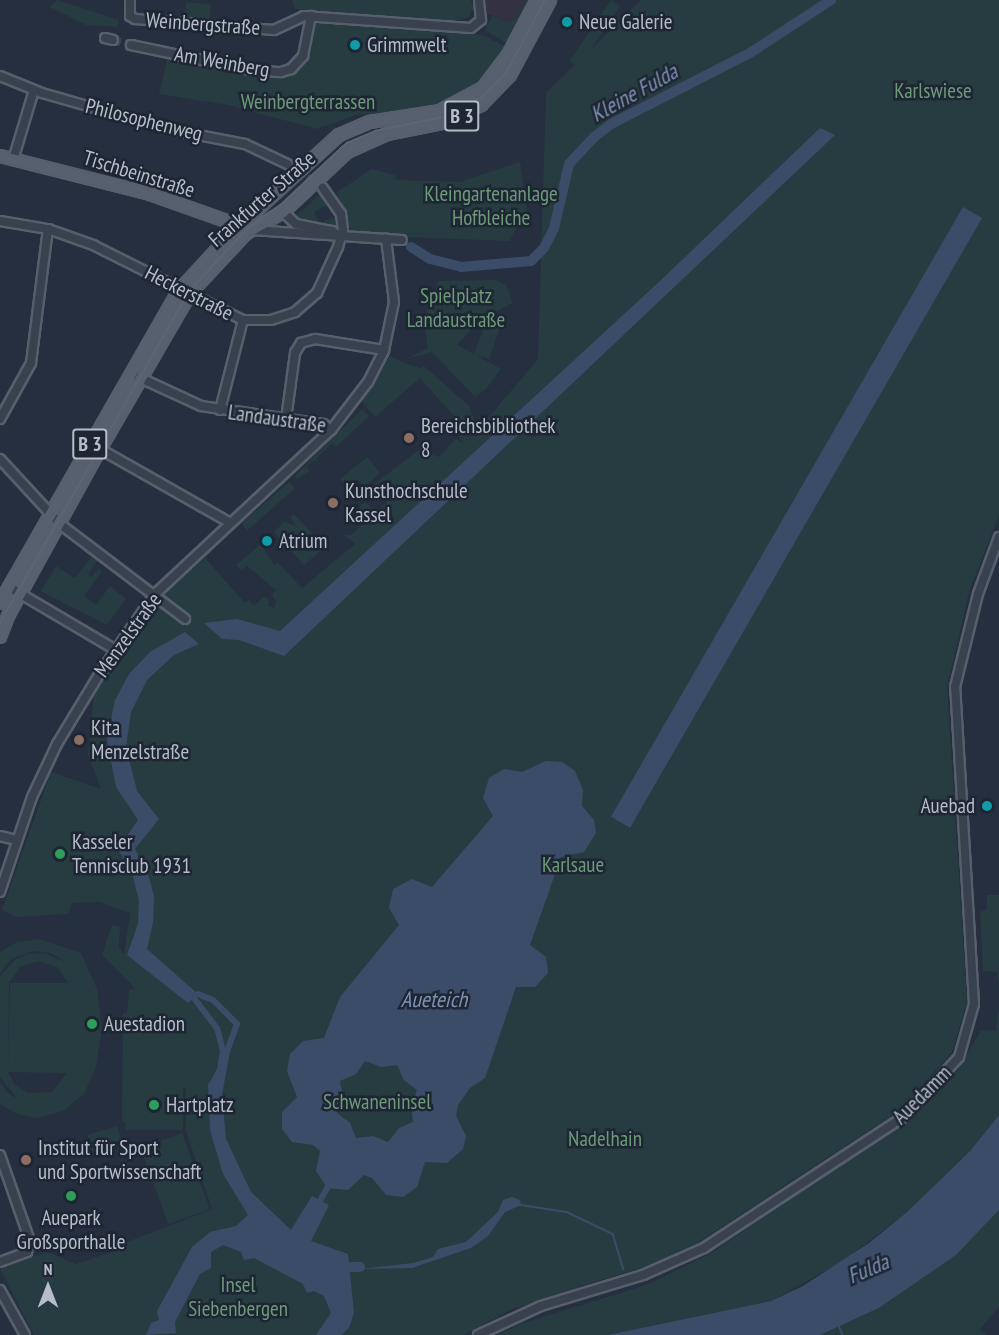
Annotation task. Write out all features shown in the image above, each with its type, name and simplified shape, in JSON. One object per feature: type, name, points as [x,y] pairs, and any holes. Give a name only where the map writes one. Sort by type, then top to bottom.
[{"type":"main road","name":"Frankfurter Straße","points":[[0,603],[130,373],[187,290],[225,240],[339,135],[370,122],[440,111],[478,92],[499,70],[537,0]]},
{"type":"main road","name":"Frankfurter Straße","points":[[0,637],[20,594],[141,379],[187,290],[252,230],[283,212],[336,161],[368,140],[442,123],[481,105],[510,75],[550,0]]},
{"type":"main road","name":"Tischbeinstraße","points":[[0,156],[150,194],[252,230]]},
{"type":"main road","points":[[217,218],[224,228],[225,240]]},
{"type":"street","name":"Weinbergstraße","points":[[130,0],[130,16],[135,19],[274,30],[298,17],[310,16],[471,28],[481,20],[479,0]]},
{"type":"street","name":"Am Weinberg","points":[[131,45],[266,73],[291,69],[299,63],[310,16]]},
{"type":"street","name":"Philosophenweg","points":[[0,76],[34,90],[172,130],[245,144],[287,164]]},
{"type":"street","points":[[13,160],[34,90]]},
{"type":"street","points":[[324,188],[332,195],[341,214],[341,238]]},
{"type":"street","points":[[283,212],[296,224],[332,231],[341,238]]},
{"type":"street","name":"Heckerstraße","points":[[0,221],[48,229],[93,245],[243,320],[277,319],[306,304],[324,278],[341,238]]},
{"type":"street","points":[[0,419],[31,363],[48,229]]},
{"type":"street","points":[[252,230],[341,238],[402,240]]},
{"type":"street","name":"Landaustraße","points":[[130,373],[176,397],[220,410],[323,424],[331,430],[357,401],[384,350],[394,302],[386,239]]},
{"type":"street","points":[[220,410],[243,320]]},
{"type":"street","points":[[286,419],[295,353],[301,343],[315,339],[384,350]]},
{"type":"street","name":"Menzelstraße","points":[[0,892],[16,840],[57,744],[116,650],[155,594],[331,430]]},
{"type":"street","points":[[100,449],[230,523]]},
{"type":"street","points":[[0,459],[60,524],[185,619]]},
{"type":"street","name":"Auedamm","points":[[478,1335],[532,1309],[643,1275],[704,1248],[902,1118],[959,1057],[974,1004],[955,687],[978,594],[999,537]]},
{"type":"street","points":[[9,587],[116,650]]},
{"type":"street","points":[[0,836],[16,840]]},
{"type":"street","points":[[0,1155],[30,1241],[27,1252],[0,1262]]},
{"type":"street","points":[[0,1290],[25,1335]]},
{"type":"shaded area","points":[[482,0],[526,0],[515,19],[508,22],[486,13]]},
{"type":"green space","points":[[57,0],[119,20],[117,27],[86,25],[50,7]]},
{"type":"green space","points":[[292,0],[471,0],[473,8],[469,17],[454,21],[295,9]]},
{"type":"green space","points":[[526,0],[531,0],[508,44],[485,30],[492,16],[508,22],[515,19]]},
{"type":"green space","points":[[611,0],[620,6],[579,67],[570,61]]},
{"type":"green space","name":"Karlsaue","points":[[641,0],[999,0],[999,515],[969,592],[947,687],[967,1002],[952,1052],[900,1110],[694,1245],[644,1267],[577,1287],[578,1292],[514,1308],[463,1335],[34,1335],[0,1269],[47,1252],[76,1264],[127,1247],[127,1242],[212,1209],[186,1131],[186,1087],[183,1088],[183,1130],[126,1130],[125,1122],[122,1121],[123,1013],[127,1013],[129,990],[136,989],[102,955],[112,925],[120,927],[119,947],[124,955],[130,913],[100,902],[72,903],[68,914],[16,917],[2,910],[51,772],[101,789],[88,755],[94,693],[166,592],[205,558],[245,603],[249,600],[254,606],[264,596],[269,600],[268,606],[274,608],[276,601],[271,595],[276,590],[247,566],[241,570],[236,565],[261,544],[274,565],[278,563],[302,588],[355,544],[344,535],[351,535],[365,522],[357,512],[361,505],[365,502],[375,512],[387,502],[374,484],[419,450],[439,457],[456,439],[464,443],[458,436],[466,429],[420,378],[375,417],[361,401],[385,353],[404,363],[420,368],[424,366],[469,406],[478,430],[538,359],[546,93]]},
{"type":"green space","points":[[186,2],[211,4],[210,20],[185,18]]},
{"type":"green space","name":"Weinbergterrassen","points":[[313,23],[482,35],[508,48],[489,77],[457,99],[388,115],[359,114],[317,129],[228,105],[159,94],[168,56],[259,76],[291,73]]},
{"type":"green space","name":"Kleingartenanlage Hofbleiche","points":[[520,162],[527,211],[509,241],[356,235],[349,227],[337,192],[372,169],[395,175],[397,180],[460,182]]},
{"type":"green space","points":[[322,192],[330,204],[314,212],[320,223],[336,216],[337,226],[299,220],[295,217]]},
{"type":"green space","name":"Spielplatz Landaustraße","points":[[496,280],[506,285],[513,303],[480,320],[457,345],[474,354],[486,323],[500,328],[489,359],[476,355],[501,369],[486,389],[475,397],[432,352],[406,359],[428,348],[424,319],[439,281]]},
{"type":"green space","points":[[362,409],[369,416],[336,447],[332,443],[326,449],[329,453],[325,450],[316,459],[319,463],[314,460],[306,467],[310,471],[297,479],[295,476]]},
{"type":"green space","points":[[367,457],[380,473],[364,487],[359,481],[349,488],[340,479]]},
{"type":"green space","points":[[289,482],[295,489],[247,530],[241,523]]},
{"type":"green space","points":[[294,514],[325,547],[304,565],[274,532],[284,522],[296,526],[290,517]]},
{"type":"green space","points":[[92,556],[98,560],[88,574],[92,577],[99,568],[102,571],[84,596],[96,605],[110,586],[126,599],[107,625],[41,591],[56,566],[75,578]]},
{"type":"green space","points":[[987,895],[999,895],[999,988],[997,972],[983,971],[980,912],[987,909]]},
{"type":"green space","points":[[39,939],[81,953],[97,989],[102,1028],[96,1067],[84,1094],[63,1111],[37,1118],[17,1114],[0,1104],[0,1082],[9,1094],[17,1098],[0,1077],[0,976],[16,959],[27,954],[44,953],[68,963],[50,953],[33,951],[11,959],[0,973],[0,952],[17,942]],"holes":[[[38,961],[57,967],[68,983],[10,983],[8,1072],[9,983],[20,967]],[[8,1072],[67,1073],[52,1092],[28,1093],[15,1085]]]},
{"type":"green space","points":[[999,1007],[999,1115],[970,1151],[907,1212],[843,1261],[771,1301],[608,1335],[498,1335],[523,1323],[646,1285],[710,1254],[922,1109],[959,1069],[981,1030],[996,1031]]},
{"type":"green space","points":[[117,1126],[122,1142],[92,1151],[87,1135]]},
{"type":"green space","points":[[182,1133],[210,1209],[168,1224],[141,1148]]},
{"type":"green space","points":[[999,1210],[999,1307],[980,1329],[986,1335],[820,1335],[879,1308],[956,1255]]},
{"type":"water","points":[[820,128],[835,135],[284,656],[239,640],[222,639],[204,623],[237,619],[280,631],[660,281]]},
{"type":"water","points":[[963,207],[982,218],[630,828],[611,817]]},
{"type":"water","points":[[185,632],[199,644],[174,655],[147,680],[131,712],[126,747],[137,791],[159,819],[135,849],[147,870],[154,896],[153,923],[147,949],[198,994],[188,1003],[127,955],[138,924],[139,900],[132,873],[118,849],[138,820],[116,787],[107,739],[115,700],[129,674],[150,652]]},
{"type":"water","name":"Aueteich","points":[[546,761],[562,762],[575,771],[583,790],[582,806],[594,820],[596,833],[584,852],[561,857],[530,945],[546,957],[548,973],[535,987],[516,987],[485,1078],[470,1088],[458,1105],[456,1116],[466,1136],[463,1149],[447,1163],[425,1162],[417,1187],[403,1197],[386,1195],[372,1178],[364,1175],[348,1190],[327,1188],[316,1171],[320,1151],[313,1145],[292,1142],[282,1129],[282,1112],[297,1097],[287,1071],[290,1054],[303,1041],[324,1038],[340,997],[399,925],[389,908],[393,889],[412,879],[432,887],[493,816],[483,798],[489,778],[504,769],[522,772]],"holes":[[[365,1061],[381,1067],[397,1065],[404,1080],[417,1090],[411,1106],[413,1122],[399,1128],[388,1142],[373,1136],[356,1138],[350,1123],[337,1113],[343,1097],[340,1081],[356,1074]]]},
{"type":"water","points":[[220,1050],[230,1051],[222,1095],[226,1139],[251,1192],[291,1230],[312,1196],[329,1205],[311,1241],[348,1254],[354,1313],[349,1328],[341,1335],[316,1335],[331,1313],[324,1296],[314,1291],[307,1293],[303,1284],[254,1258],[244,1260],[241,1252],[223,1245],[211,1252],[211,1268],[200,1274],[175,1322],[176,1333],[146,1335],[151,1323],[159,1320],[157,1311],[192,1247],[210,1232],[236,1226],[248,1215],[223,1174],[210,1130],[208,1085],[217,1069]]},
{"type":"water","name":"Fulda","points":[[999,1115],[999,1210],[956,1255],[879,1308],[820,1335],[608,1335],[771,1301],[803,1286],[869,1243],[907,1212],[970,1151]]},
{"type":"water","points":[[512,1197],[520,1200],[521,1205],[505,1212],[488,1236],[471,1248],[412,1268],[360,1269],[413,1263],[433,1257],[438,1249],[466,1242],[498,1212],[503,1200]]},
{"type":"waterway","name":"Kleine Fulda","points":[[411,247],[430,259],[461,267],[531,261],[544,248],[554,228],[569,164],[594,137],[611,124],[750,53],[831,0]]},
{"type":"waterway","points":[[198,994],[213,1000],[237,1024],[227,1051]]},
{"type":"waterway","points":[[194,998],[217,1028],[223,1051]]},
{"type":"waterway","points":[[321,1199],[327,1188]]},
{"type":"waterway","points":[[521,1205],[567,1212],[613,1234],[624,1269]]},
{"type":"waterway","points":[[349,1267],[360,1267]]},
{"type":"waterway","points":[[839,1326],[843,1335]]},
{"type":"tunnel","points":[[113,40],[131,45]]},
{"type":"tunnel","points":[[287,164],[318,184]]},
{"type":"tram line","points":[[0,623],[189,291],[248,228],[283,203],[347,143],[375,131],[448,116],[481,98],[506,73],[545,0]]},
{"type":"place","name":"Neue Galerie","points":[[567,22]]},
{"type":"place","name":"Grimmwelt","points":[[355,45]]},
{"type":"place","name":"Bereichsbibliothek 8","points":[[409,438]]},
{"type":"place","name":"Kunsthochschule Kassel","points":[[333,503]]},
{"type":"place","name":"Atrium","points":[[267,541]]},
{"type":"place","name":"Kita Menzelstraße","points":[[79,740]]},
{"type":"place","name":"Auebad","points":[[987,806]]},
{"type":"place","name":"Kasseler Tennisclub 1931","points":[[60,854]]},
{"type":"place","name":"Auestadion","points":[[92,1024]]},
{"type":"place","name":"Hartplatz","points":[[154,1105]]},
{"type":"place","name":"Institut für Sport und Sportwissenschaft","points":[[26,1160]]},
{"type":"place","name":"Auepark Großsporthalle","points":[[71,1196]]},
{"type":"park label","name":"Karlswiese","points":[[933,91]]},
{"type":"park label","name":"Schwaneninsel","points":[[377,1102]]},
{"type":"park label","name":"Nadelhain","points":[[605,1139]]},
{"type":"park label","name":"Insel Siebenbergen","points":[[238,1297]]}]
